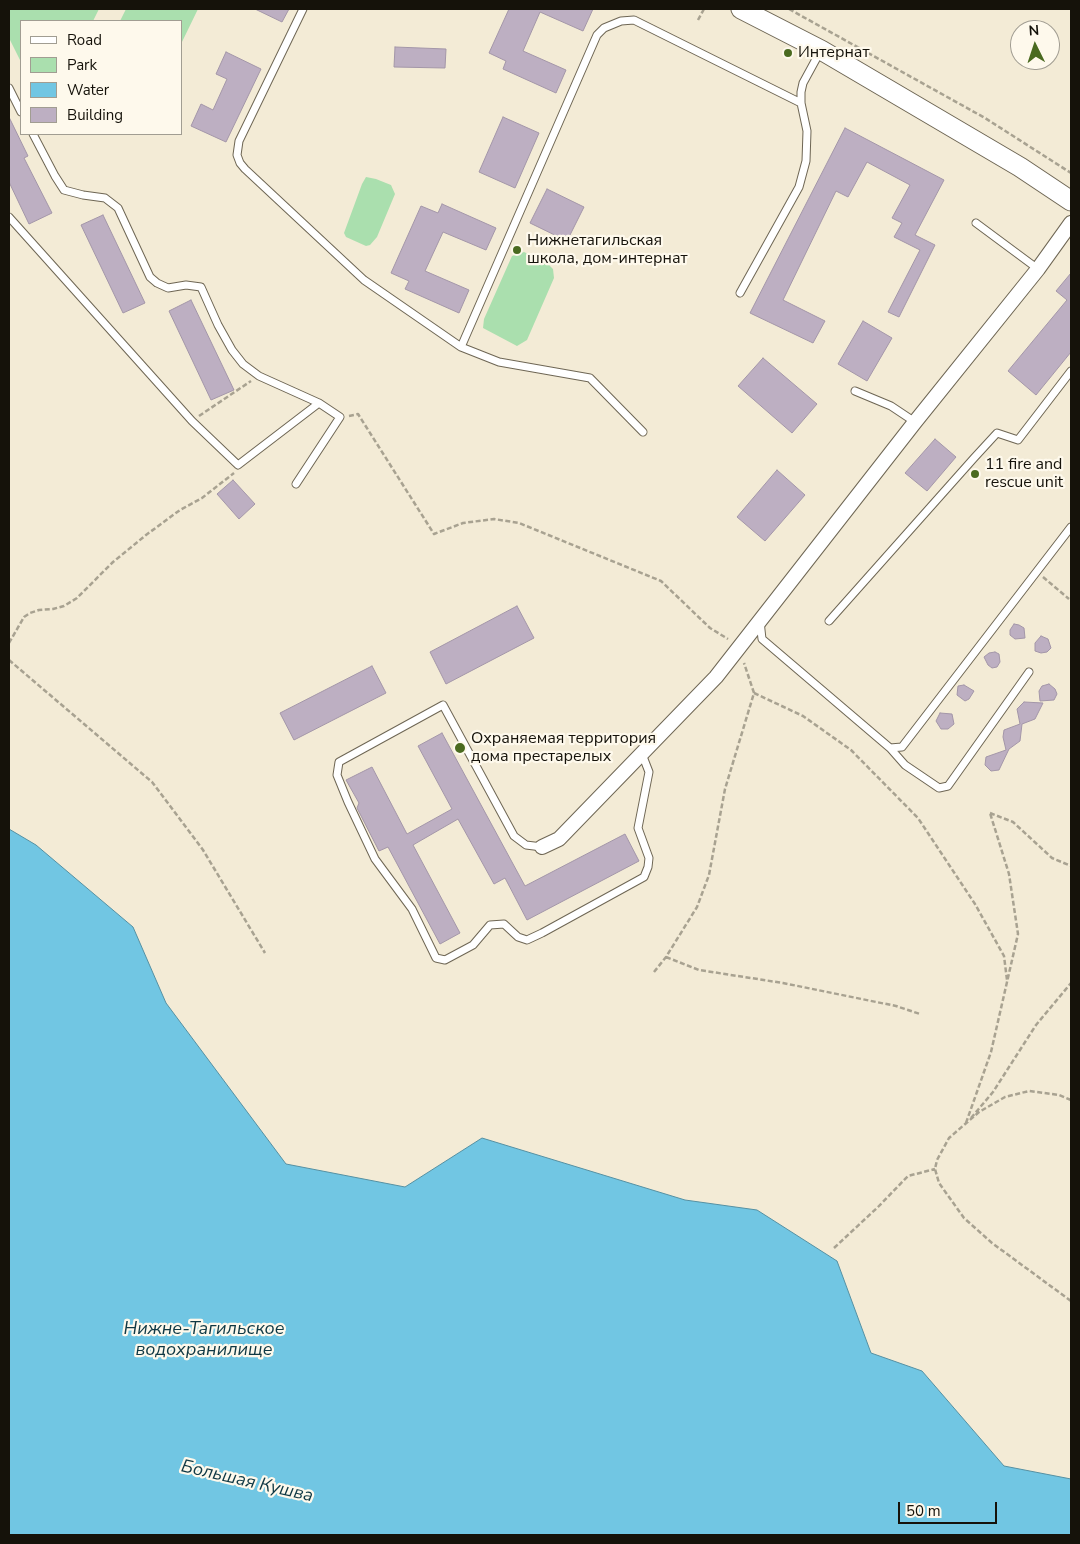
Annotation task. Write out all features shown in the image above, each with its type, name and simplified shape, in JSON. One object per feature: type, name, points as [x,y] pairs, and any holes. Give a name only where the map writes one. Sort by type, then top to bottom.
[{"type":"main road","points":[[741,9],[821,50],[1012,162],[1071,201]]},
{"type":"street","points":[[542,847],[559,839],[716,677],[915,422],[1038,269],[1071,223]]},
{"type":"lane","points":[[302,9],[239,141],[237,155],[245,170],[364,280],[461,347],[499,362],[590,378],[643,432]]},
{"type":"lane","points":[[461,347],[597,35],[604,28],[622,21],[634,20],[801,103]]},
{"type":"lane","points":[[740,292],[799,187],[806,161],[807,131],[801,103],[803,82],[821,50]]},
{"type":"lane","points":[[9,88],[20,110]]},
{"type":"lane","points":[[34,135],[64,190],[105,198],[118,208],[150,276],[156,283],[168,288],[186,285],[201,287],[218,326],[243,364],[259,376],[319,403],[340,417],[296,484]]},
{"type":"lane","points":[[9,217],[192,421],[238,465],[319,403]]},
{"type":"lane","points":[[976,223],[1038,269]]},
{"type":"lane","points":[[829,621],[997,433],[1018,440],[1071,371]]},
{"type":"lane","points":[[855,391],[891,406],[915,422]]},
{"type":"lane","points":[[890,748],[902,747],[1071,527]]},
{"type":"lane","points":[[760,621],[762,639],[890,748],[904,765],[939,788],[948,786],[1028,672]]},
{"type":"lane","points":[[542,847],[526,845],[514,836],[443,705],[339,762],[337,774],[375,859],[412,909],[436,958],[445,960],[473,945],[490,925],[504,924],[518,937],[527,940],[644,877],[649,858],[638,828],[649,772],[642,754]]},
{"type":"path","points":[[698,20],[704,9]]},
{"type":"path","points":[[789,9],[985,118],[1071,173]]},
{"type":"path","points":[[192,421],[259,376]]},
{"type":"path","points":[[340,417],[358,414],[434,534],[463,522],[494,519],[519,523],[661,580],[710,628],[739,646],[754,693],[725,789],[709,875],[697,907],[666,957],[654,972]]},
{"type":"path","points":[[9,643],[24,617],[39,610],[64,606],[77,598],[113,562],[180,510],[202,498],[232,476],[238,465]]},
{"type":"path","points":[[1037,572],[1069,598]]},
{"type":"path","points":[[9,660],[152,782],[203,850],[265,952]]},
{"type":"path","points":[[754,693],[803,716],[851,750],[918,818],[975,904],[1004,956],[1007,980]]},
{"type":"path","points":[[965,1125],[991,1052],[1018,934],[1009,874],[990,813],[1013,822],[1052,858],[1071,866]]},
{"type":"path","points":[[666,957],[699,970],[783,983],[896,1006],[920,1014]]},
{"type":"path","points":[[965,1125],[993,1092],[1036,1025],[1071,983]]},
{"type":"path","points":[[1071,1100],[1059,1094],[1029,1091],[1005,1097],[979,1112],[949,1138],[937,1160],[935,1169],[939,1183],[964,1218],[992,1243],[1071,1300]]},
{"type":"path","points":[[834,1248],[908,1176],[935,1169]]},
{"type":"green space","points":[[9,9],[99,9],[94,20],[20,20],[20,60],[9,38]]},
{"type":"green space","points":[[126,9],[198,9],[182,42],[182,20],[120,20]]},
{"type":"green space","points":[[366,177],[391,185],[395,194],[377,237],[370,245],[366,246],[346,237],[344,233]]},
{"type":"green space","points":[[524,252],[547,263],[553,269],[554,278],[527,340],[517,346],[483,328],[484,319],[512,256]]},
{"type":"water","name":"Нижне-Тагильское водохранилище","points":[[9,829],[36,845],[133,927],[166,1003],[286,1164],[405,1187],[482,1138],[685,1200],[757,1210],[837,1261],[871,1353],[922,1371],[1004,1466],[1071,1479],[1071,1535],[9,1535]]},
{"type":"building","points":[[255,9],[289,9],[282,22]]},
{"type":"building","points":[[509,9],[593,9],[583,31],[540,12],[523,51],[566,70],[556,93],[503,69],[506,61],[489,53]]},
{"type":"building","points":[[395,47],[446,49],[445,68],[394,67]]},
{"type":"building","points":[[226,52],[261,69],[226,142],[191,126],[201,104],[213,110],[227,79],[216,74]]},
{"type":"building","points":[[9,117],[28,156],[24,158],[52,213],[29,224],[9,182]]},
{"type":"building","points":[[503,117],[539,133],[515,188],[479,172]]},
{"type":"building","points":[[845,128],[944,180],[915,235],[935,245],[899,317],[888,312],[920,250],[894,237],[902,223],[892,218],[910,185],[867,162],[848,197],[836,191],[783,300],[825,321],[813,343],[750,313]]},
{"type":"building","points":[[547,189],[584,207],[567,241],[530,223]]},
{"type":"building","points":[[442,204],[496,228],[486,250],[443,232],[425,271],[469,290],[459,313],[405,289],[409,281],[391,273],[421,206],[438,213]]},
{"type":"building","points":[[103,215],[145,303],[123,313],[81,225]]},
{"type":"building","points":[[1071,273],[1071,352],[1036,395],[1008,371],[1067,300],[1056,291]]},
{"type":"building","points":[[191,300],[234,390],[211,400],[169,311]]},
{"type":"building","points":[[863,321],[892,338],[867,381],[838,364]]},
{"type":"building","points":[[763,358],[817,404],[792,433],[738,386]]},
{"type":"building","points":[[935,439],[956,457],[927,491],[905,473]]},
{"type":"building","points":[[777,470],[805,495],[765,541],[737,517]]},
{"type":"building","points":[[233,480],[255,504],[239,519],[217,494]]},
{"type":"building","points":[[517,606],[534,638],[446,684],[430,652]]},
{"type":"building","points":[[1014,624],[1024,628],[1025,638],[1015,639],[1010,635],[1010,630]]},
{"type":"building","points":[[1041,636],[1048,639],[1051,648],[1047,652],[1035,651],[1035,643]]},
{"type":"building","points":[[995,652],[999,654],[1000,662],[997,667],[992,668],[984,657],[989,653]]},
{"type":"building","points":[[372,666],[386,693],[294,740],[280,713]]},
{"type":"building","points":[[1049,684],[1055,689],[1057,694],[1054,700],[1040,701],[1039,691],[1042,686]]},
{"type":"building","points":[[964,685],[974,691],[969,699],[965,701],[957,695],[958,686]]},
{"type":"building","points":[[1024,702],[1043,703],[1035,719],[1022,724],[1020,741],[1009,749],[999,770],[991,771],[985,765],[986,757],[1006,750],[1003,737],[1004,730],[1020,724],[1017,709]]},
{"type":"building","points":[[940,713],[952,714],[954,724],[948,729],[941,729],[936,721]]},
{"type":"building","points":[[442,733],[525,886],[625,834],[639,861],[527,920],[505,878],[494,884],[458,819],[413,845],[460,933],[440,944],[388,847],[379,851],[357,808],[359,803],[346,780],[372,767],[407,834],[452,809],[418,746]]},
{"type":"place","name":"Интернат","points":[[788,53]]},
{"type":"place","name":"Нижнетагильская школа, дом-интернат","points":[[517,250]]},
{"type":"place","name":"11 fire and rescue unit","points":[[975,474]]},
{"type":"place","name":"Охраняемая территория дома престарелых","points":[[460,748]]},
{"type":"water label","name":"Большая Кушва","points":[[247,1482]]}]
